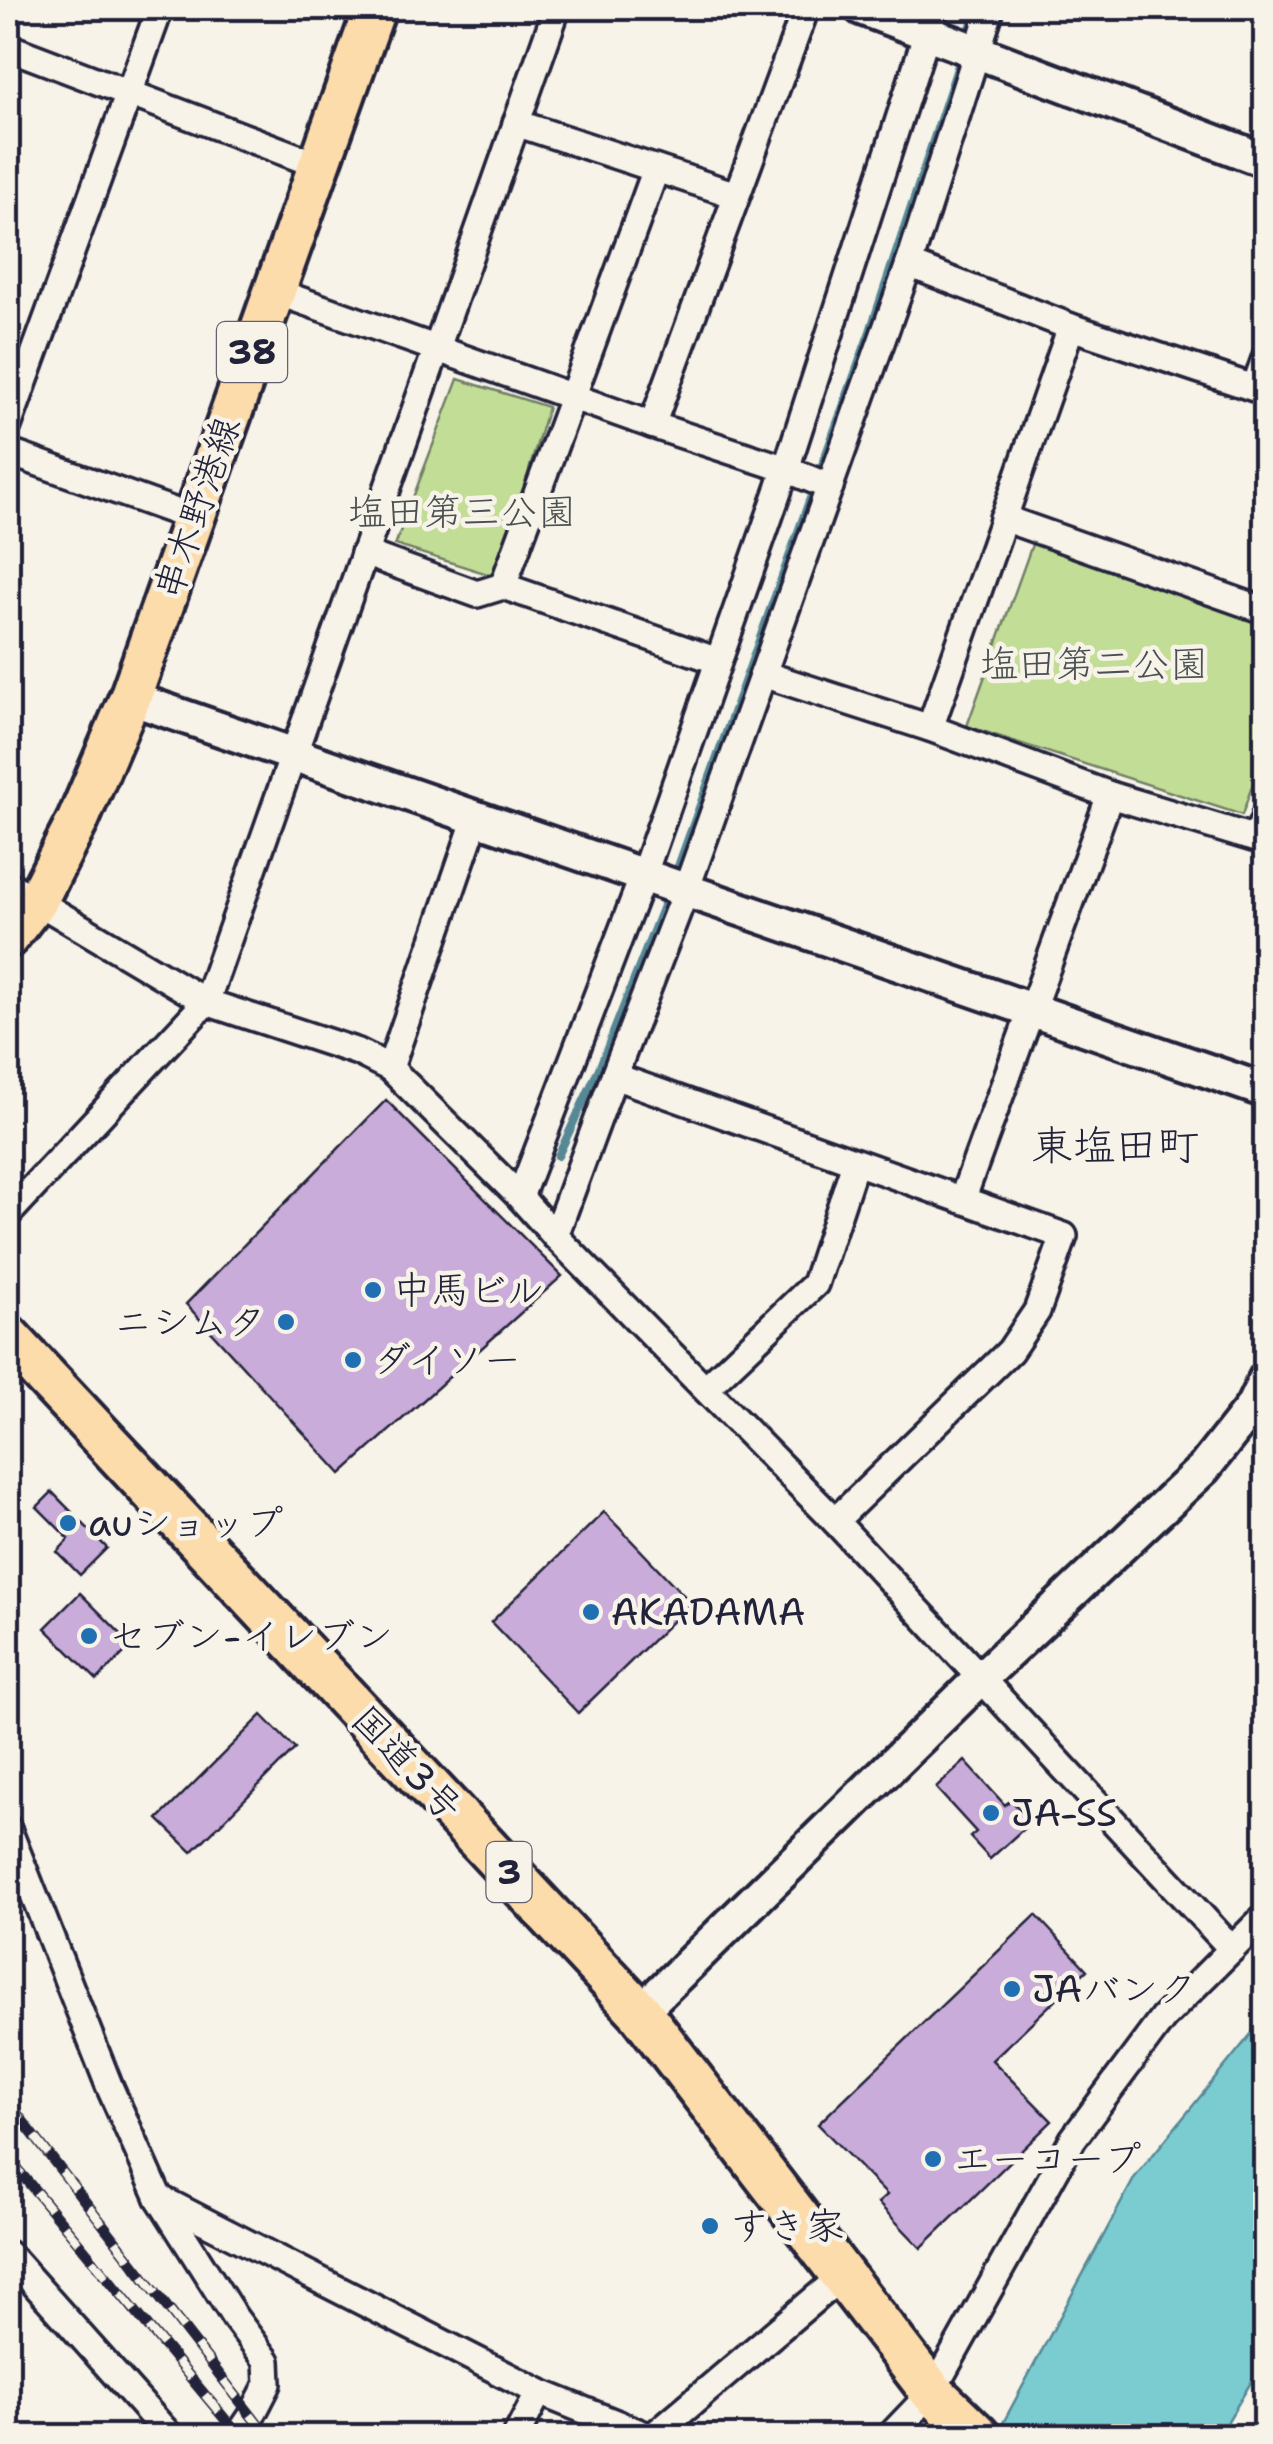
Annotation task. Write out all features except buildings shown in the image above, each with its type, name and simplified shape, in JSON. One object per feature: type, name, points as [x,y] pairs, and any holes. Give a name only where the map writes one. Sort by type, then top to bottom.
[{"type":"highway","name":"国道3号","points":[[8,1337],[640,2012],[932,2392],[977,2435]]},
{"type":"main road","name":"串木野港線","points":[[8,937],[22,892],[78,820],[130,698],[375,8]]},
{"type":"street","points":[[8,426],[160,8]]},
{"type":"street","points":[[8,1214],[206,1002],[556,8]]},
{"type":"street","points":[[652,425],[806,8]]},
{"type":"street","points":[[861,8],[930,20],[977,50],[1266,161]]},
{"type":"street","points":[[555,1236],[686,890],[830,487],[909,264],[991,8]]},
{"type":"street","points":[[520,1197],[643,876],[786,468],[930,20]]},
{"type":"street","points":[[8,47],[318,164]]},
{"type":"street","points":[[516,123],[736,195]]},
{"type":"street","points":[[503,586],[656,168]]},
{"type":"street","points":[[909,264],[1071,328],[1260,390],[1266,356]]},
{"type":"street","points":[[274,290],[652,425],[786,468],[830,487]]},
{"type":"street","points":[[930,728],[1071,328]]},
{"type":"street","points":[[8,452],[193,518]]},
{"type":"street","points":[[1003,518],[1266,610]]},
{"type":"street","points":[[364,552],[477,594],[503,586],[718,660]]},
{"type":"street","points":[[763,674],[930,728],[1110,795],[1256,839],[1266,814]]},
{"type":"street","points":[[130,698],[1266,1092]]},
{"type":"street","points":[[962,1200],[1110,795]]},
{"type":"street","points":[[390,1068],[476,818]]},
{"type":"street","points":[[22,892],[206,1002],[358,1052],[390,1068],[834,1520],[1232,1950]]},
{"type":"street","points":[[614,1076],[1064,1236],[1037,1311],[1010,1351],[834,1520]]},
{"type":"street","points":[[706,1388],[815,1284],[855,1163]]},
{"type":"street","points":[[640,2012],[1204,1468],[1252,1407],[1266,1378]]},
{"type":"street","points":[[8,1829],[110,2088],[160,2198],[267,2362],[268,2384],[238,2436]]},
{"type":"street","points":[[890,2436],[932,2392],[1073,2139],[1163,2018],[1266,1915]]},
{"type":"street","points":[[160,2198],[540,2392],[650,2436],[842,2275]]},
{"type":"street","points":[[8,2254],[170,2436]]},
{"type":"street","points":[[516,2436],[540,2392]]},
{"type":"green space","name":"塩田第三公園","points":[[458,379],[548,407],[497,577],[395,545]]},
{"type":"green space","name":"塩田第二公園","points":[[1034,539],[1265,621],[1265,749],[1242,815],[967,726]]},
{"type":"water","points":[[1265,2017],[1265,2359],[1219,2436],[996,2436],[1135,2177]]},
{"type":"waterway","points":[[966,39],[977,8]]},
{"type":"waterway","points":[[673,880],[870,331],[962,53]]},
{"type":"waterway","points":[[558,1156],[600,1066],[668,893]]},
{"type":"railway","points":[[8,2102],[267,2436]]},
{"type":"railway","points":[[8,2158],[239,2436]]},
{"type":"place","name":"中馬ビル","points":[[373,1290]]},
{"type":"place","name":"ニシムタ","points":[[286,1322]]},
{"type":"place","name":"ダイソー","points":[[353,1360]]},
{"type":"place","name":"auショップ","points":[[68,1523]]},
{"type":"place","name":"AKADAMA","points":[[591,1612]]},
{"type":"place","name":"セブン-イレブン","points":[[89,1636]]},
{"type":"place","name":"JA-SS","points":[[991,1813]]},
{"type":"place","name":"JAバンク","points":[[1012,1989]]},
{"type":"place","name":"エーコープ","points":[[933,2159]]},
{"type":"place","name":"すき家","points":[[710,2226]]},
{"type":"district","name":"東塩田町","points":[[1115,1145]]}]
